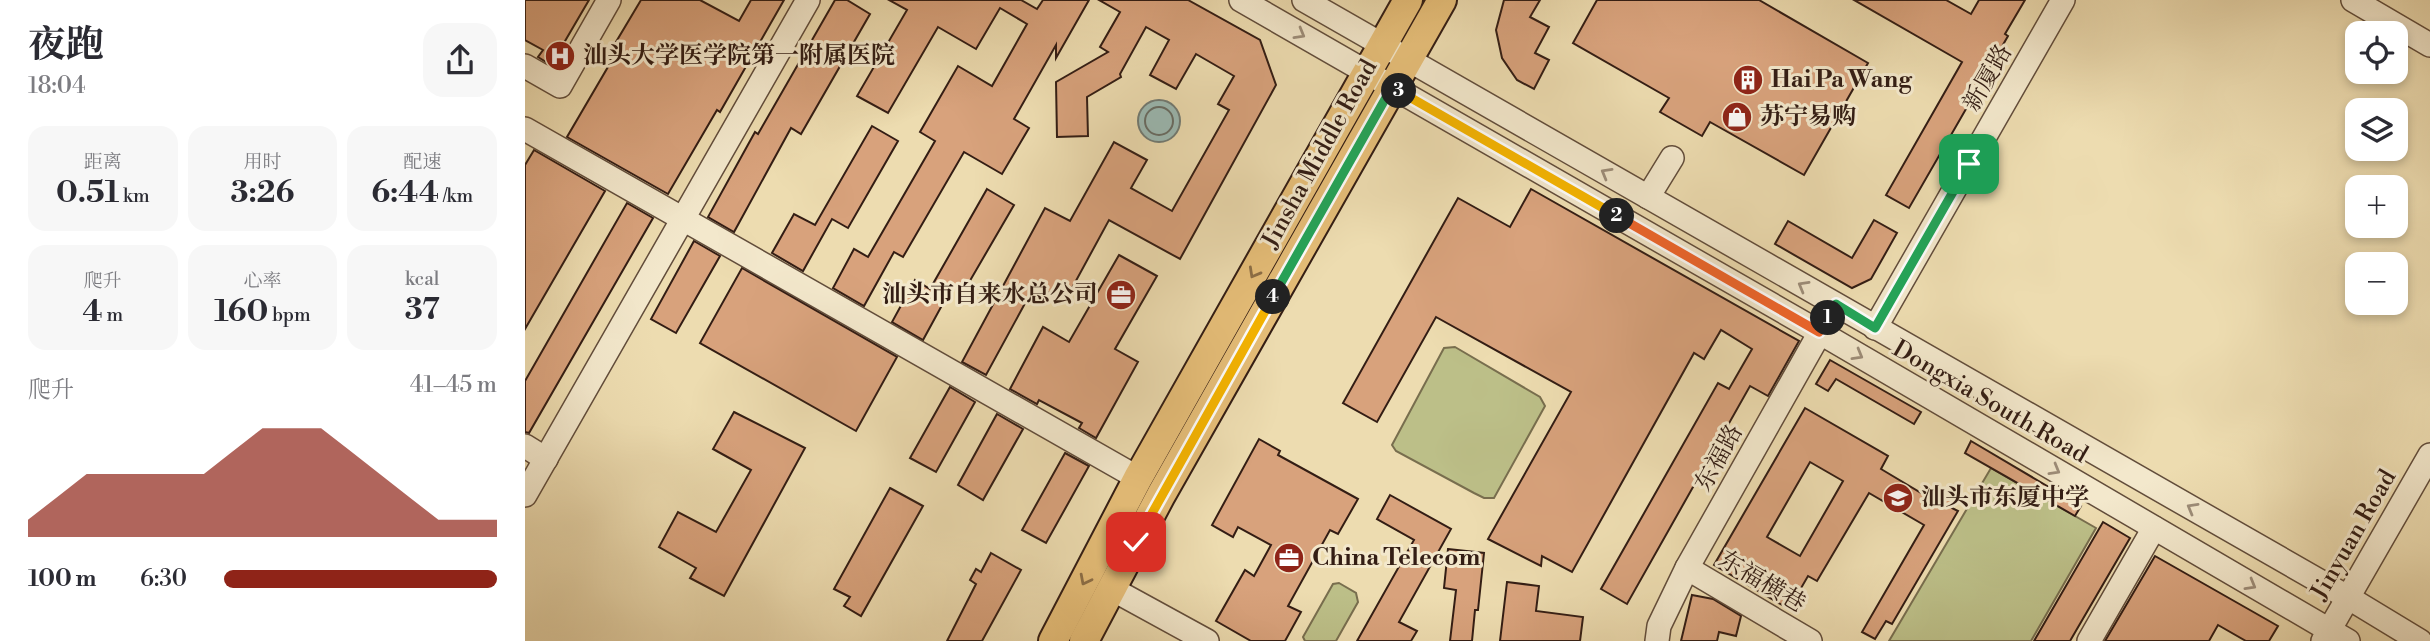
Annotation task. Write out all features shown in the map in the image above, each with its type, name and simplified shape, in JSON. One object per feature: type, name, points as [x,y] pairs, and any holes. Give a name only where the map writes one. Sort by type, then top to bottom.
[{"type":"main road","name":"Jinsha Middle Road","points":[[1053,641],[1138,478],[1408,0]]},
{"type":"main road","name":"Jinsha Middle Road","points":[[1084,641],[1161,495],[1442,0]]},
{"type":"street","points":[[525,66],[560,86],[609,0]]},
{"type":"street","points":[[525,495],[807,0]]},
{"type":"street","name":"Dongxia South Road","points":[[1241,0],[1819,332],[2154,528],[2333,637]]},
{"type":"street","points":[[1304,0],[2420,641]]},
{"type":"street","name":"新厦路","points":[[1875,328],[2063,0]]},
{"type":"street","points":[[2353,0],[2430,45]]},
{"type":"street","points":[[525,129],[1138,478]]},
{"type":"street","points":[[1649,197],[1672,158]]},
{"type":"street","name":"东福路","points":[[1657,641],[1659,626],[1687,568],[1836,304]]},
{"type":"street","points":[[525,446],[546,458]]},
{"type":"street","name":"Jinyuan Road","points":[[2333,637],[2349,598],[2430,455]]},
{"type":"street","points":[[2089,641],[2154,528]]},
{"type":"street","name":"东福横巷","points":[[1687,568],[1810,641]]},
{"type":"street","points":[[1112,589],[1207,641]]},
{"type":"green space","points":[[1455,347],[1540,397],[1545,406],[1494,498],[1484,498],[1474,493],[1396,451],[1392,445],[1444,348]]},
{"type":"green space","points":[[1991,468],[2096,528],[2031,641],[1889,641]]},
{"type":"green space","points":[[1339,583],[1356,593],[1358,602],[1336,641],[1305,641],[1303,637],[1333,584]]},
{"type":"water","points":[[1159,100],[1174,106],[1180,121],[1174,136],[1159,142],[1144,136],[1138,121],[1144,106]]},
{"type":"building","points":[[525,0],[589,0],[551,65],[538,57],[543,50],[525,40]]},
{"type":"building","points":[[641,0],[700,0],[739,21],[751,0],[784,0],[720,112],[717,110],[668,194],[567,137],[612,60],[607,57]]},
{"type":"building","points":[[835,0],[847,0],[870,14],[801,134],[791,128],[734,232],[708,217],[755,132],[758,134]]},
{"type":"building","points":[[889,0],[1021,0],[1037,9],[1043,0],[1089,0],[1056,58],[1056,45],[1014,119],[1029,128],[1002,174],[964,152],[903,257],[894,252],[864,306],[833,288],[854,249],[868,257],[935,141],[920,132],[958,66],[992,86],[1027,24],[1000,8],[976,49],[938,27],[888,113],[857,96],[907,10]]},
{"type":"building","points":[[1099,0],[1188,0],[1260,40],[1276,85],[1180,259],[1109,220],[1065,301],[1035,285],[986,375],[962,362],[1045,208],[1070,221],[1114,142],[1147,160],[1131,188],[1172,211],[1229,110],[1218,104],[1234,76],[1196,54],[1176,89],[1150,75],[1169,40],[1146,27],[1120,74],[1121,77],[1087,97],[1088,136],[1057,137],[1056,82],[1108,52],[1100,47],[1120,12]]},
{"type":"building","points":[[1504,0],[1540,0],[1530,17],[1549,27],[1535,53],[1549,60],[1534,89],[1517,80],[1502,58],[1496,30]]},
{"type":"building","name":"Hai Pa Wang","points":[[1597,0],[1759,0],[1868,63],[1804,175],[1710,122],[1702,136],[1660,112],[1669,98],[1573,43]]},
{"type":"building","points":[[1854,0],[1946,0],[1971,14],[1979,0],[2025,0],[2005,34],[2008,36],[1909,208],[1886,195],[1962,62]]},
{"type":"building","points":[[872,126],[898,141],[848,228],[832,219],[803,271],[772,253],[794,214],[815,225]]},
{"type":"building","points":[[534,150],[605,191],[525,329],[525,165]]},
{"type":"building","points":[[987,189],[1014,205],[964,291],[953,285],[923,340],[892,322],[915,280],[930,289]]},
{"type":"building","points":[[1531,189],[1799,341],[1768,396],[1750,386],[1627,604],[1601,589],[1718,383],[1729,389],[1752,349],[1721,330],[1704,359],[1694,353],[1572,572],[1542,556],[1541,566],[1488,539],[1571,392],[1436,317],[1377,422],[1343,403],[1458,198],[1510,227]]},
{"type":"building","points":[[627,203],[653,218],[529,433],[525,432],[525,381]]},
{"type":"building","points":[[1874,220],[1897,233],[1871,279],[1852,288],[1775,244],[1788,221],[1852,258]]},
{"type":"building","points":[[694,241],[720,256],[676,333],[651,319]]},
{"type":"building","points":[[1119,255],[1157,276],[1115,349],[1138,362],[1096,438],[1079,428],[1082,423],[1039,400],[1037,404],[1010,389],[1043,327],[1069,342]]},
{"type":"building","points":[[742,268],[897,357],[856,431],[700,343]]},
{"type":"building","points":[[1830,360],[1921,412],[1914,424],[1836,379],[1828,391],[1816,384]]},
{"type":"building","points":[[950,387],[975,402],[936,472],[910,458]]},
{"type":"building","points":[[1805,408],[1888,456],[1881,469],[1933,500],[1938,491],[1956,501],[1952,508],[1958,511],[1892,624],[1886,621],[1875,639],[1862,632],[1924,525],[1869,493],[1817,581],[1808,576],[1789,609],[1714,565]],"holes":[[[1810,462],[1843,481],[1800,556],[1767,537]]]},
{"type":"building","points":[[734,412],[805,448],[724,596],[690,578],[696,568],[659,547],[678,512],[716,532],[751,470],[713,449]]},
{"type":"building","points":[[997,414],[1023,429],[983,500],[958,485]]},
{"type":"building","name":"China Telecom","points":[[1259,439],[1280,451],[1278,455],[1358,499],[1338,534],[1330,530],[1288,606],[1301,612],[1285,641],[1251,641],[1216,621],[1245,570],[1254,576],[1271,545],[1238,527],[1233,537],[1212,525]]},
{"type":"building","points":[[1971,441],[2081,506],[2075,516],[1965,453]]},
{"type":"building","points":[[1065,453],[1089,466],[1046,543],[1022,530]]},
{"type":"building","points":[[890,488],[923,506],[861,616],[844,606],[850,597],[834,589]]},
{"type":"building","points":[[1390,495],[1451,529],[1399,622],[1417,631],[1411,641],[1357,641],[1414,540],[1377,519]]},
{"type":"building","points":[[2103,522],[2130,538],[2070,641],[2034,641]]},
{"type":"building","points":[[1448,549],[1484,553],[1472,641],[1450,641],[1456,590],[1444,588]]},
{"type":"building","points":[[991,553],[1021,570],[982,641],[947,641],[976,584],[970,580],[976,569],[981,572]]},
{"type":"building","points":[[2155,556],[2278,626],[2269,641],[2246,641],[2218,625],[2209,641],[2105,641]]},
{"type":"building","points":[[1507,582],[1539,586],[1536,611],[1583,617],[1580,641],[1500,641]]},
{"type":"building","points":[[1692,595],[1713,599],[1741,616],[1736,636],[1719,632],[1717,641],[1681,641]]},
{"type":"place","name":"汕头大学医学院第一附属医院","points":[[560,56]]},
{"type":"place","name":"Hai Pa Wang","points":[[1748,80]]},
{"type":"place","name":"苏宁易购","points":[[1737,117]]},
{"type":"place","name":"汕头市自来水总公司","points":[[1121,295]]},
{"type":"place","name":"汕头市东厦中学","points":[[1898,498]]},
{"type":"place","name":"China Telecom","points":[[1289,558]]},
{"type":"route","points":[[1136,542],[1392,87],[1819,332],[1836,304],[1875,328],[1969,164]]}]
